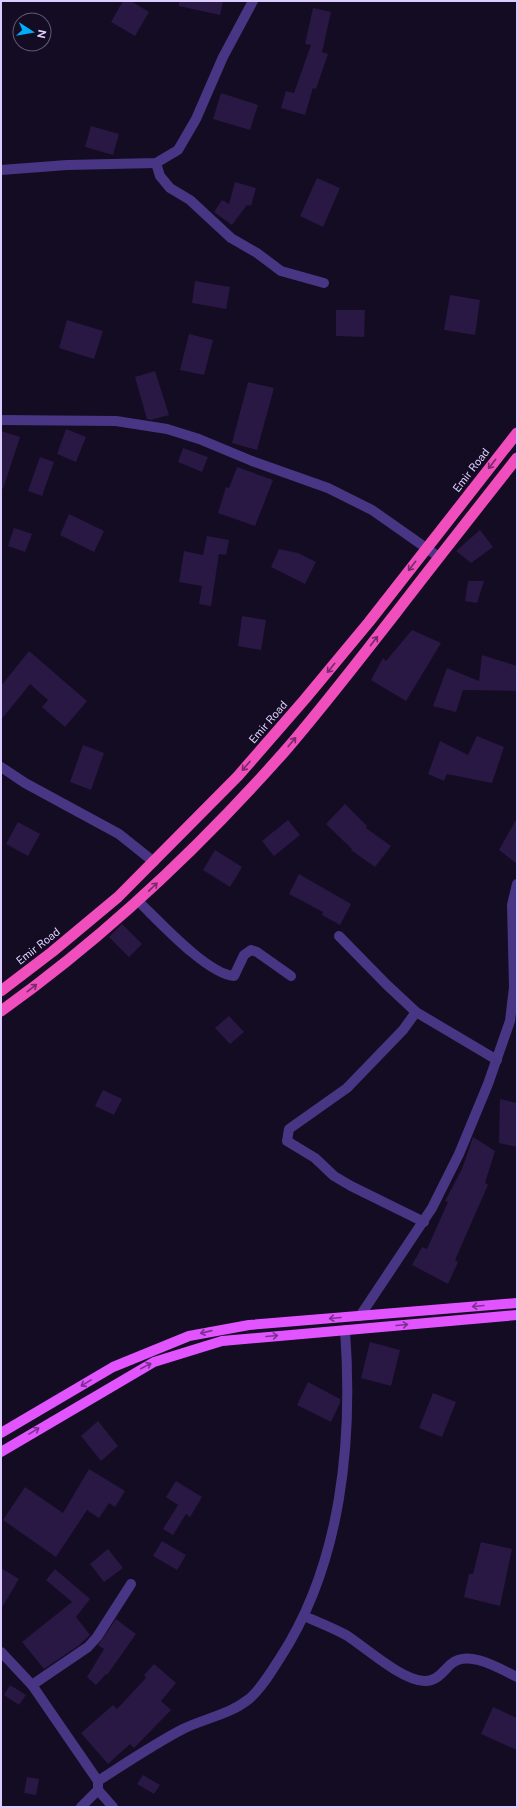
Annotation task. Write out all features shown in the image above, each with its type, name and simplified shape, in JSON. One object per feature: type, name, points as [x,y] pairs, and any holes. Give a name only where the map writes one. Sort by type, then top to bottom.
[{"type":"highway","name":"Emir Road","points":[[1,990],[52,952],[118,897],[238,776],[305,700],[517,433]]},
{"type":"highway","points":[[1,1011],[65,963],[138,901],[224,816],[285,751],[346,677],[517,458]]},
{"type":"main road","points":[[1,1434],[113,1367],[189,1336],[249,1325],[517,1303]]},
{"type":"main road","points":[[1,1452],[154,1362],[222,1341],[517,1315]]},
{"type":"street","points":[[1,170],[67,165],[156,163],[178,150],[196,119],[223,58],[252,1]]},
{"type":"street","points":[[156,163],[160,176],[170,188],[190,200],[231,238],[257,253],[281,271],[324,283]]},
{"type":"street","points":[[1,420],[116,422],[167,429],[199,438],[252,461],[328,488],[372,510],[427,547],[439,557]]},
{"type":"street","points":[[1,767],[25,783],[119,834],[154,862]]},
{"type":"street","points":[[360,1316],[424,1222],[459,1154],[497,1060],[514,1023],[512,905],[517,884]]},
{"type":"street","points":[[138,901],[201,959],[226,975],[234,976],[244,955],[251,950],[257,952],[291,976]]},
{"type":"street","points":[[339,936],[416,1012],[497,1060]]},
{"type":"street","points":[[416,1012],[403,1030],[347,1088],[290,1129],[287,1141],[315,1158],[334,1176],[424,1222]]},
{"type":"street","points":[[81,1807],[98,1786],[185,1728],[228,1712],[250,1698],[275,1666],[296,1634],[316,1590],[324,1563],[346,1449],[349,1380],[345,1330]]},
{"type":"street","points":[[32,1685],[88,1647],[97,1637],[130,1584]]},
{"type":"street","points":[[304,1616],[344,1634],[358,1643],[367,1652],[413,1678],[424,1681],[434,1680],[452,1663],[463,1659],[475,1660],[517,1677]]},
{"type":"street","points":[[1,1652],[32,1685],[113,1807]]},
{"type":"building","points":[[123,1],[131,1],[149,12],[135,36],[111,22]]},
{"type":"building","points":[[179,1],[223,1],[220,15],[179,6]]},
{"type":"building","points":[[313,8],[331,12],[322,52],[328,54],[316,89],[313,88],[305,115],[281,108],[286,91],[294,93],[311,45],[305,44]]},
{"type":"building","points":[[221,93],[258,105],[250,130],[213,119]]},
{"type":"building","points":[[91,126],[119,134],[113,155],[85,147]]},
{"type":"building","points":[[317,178],[340,188],[323,227],[300,216]]},
{"type":"building","points":[[235,182],[256,188],[251,206],[247,205],[232,225],[214,212],[222,200],[229,204]]},
{"type":"building","points":[[195,281],[230,287],[226,309],[192,303]]},
{"type":"building","points":[[450,295],[480,300],[475,335],[444,330]]},
{"type":"building","points":[[336,310],[365,310],[364,337],[336,336]]},
{"type":"building","points":[[67,320],[103,331],[94,359],[59,348]]},
{"type":"building","points":[[189,334],[213,340],[204,375],[180,370]]},
{"type":"building","points":[[155,371],[169,415],[151,420],[147,419],[135,377]]},
{"type":"building","points":[[248,382],[274,388],[257,450],[232,443]]},
{"type":"building","points":[[66,429],[86,437],[76,462],[57,454]]},
{"type":"building","points":[[1,431],[20,437],[3,489],[1,488]]},
{"type":"building","points":[[183,448],[208,457],[202,472],[178,462]]},
{"type":"building","points":[[40,457],[54,462],[42,496],[28,491]]},
{"type":"building","points":[[237,467],[273,480],[255,526],[218,513],[226,487],[229,488]]},
{"type":"building","points":[[69,514],[104,531],[94,552],[60,535]]},
{"type":"building","points":[[14,528],[32,534],[25,552],[8,546]]},
{"type":"building","points":[[480,530],[493,547],[471,563],[456,551]]},
{"type":"building","points":[[207,536],[229,540],[226,555],[219,554],[211,606],[199,604],[202,586],[179,582],[184,551],[203,555]]},
{"type":"building","points":[[279,549],[298,553],[316,562],[305,584],[271,567]]},
{"type":"building","points":[[468,581],[484,581],[477,603],[465,601]]},
{"type":"building","points":[[242,616],[266,620],[261,650],[238,646]]},
{"type":"building","points":[[412,630],[441,643],[406,701],[371,680],[383,658],[386,661]]},
{"type":"building","points":[[29,651],[87,701],[65,727],[42,707],[48,700],[30,684],[1,720],[1,686]]},
{"type":"building","points":[[482,655],[517,666],[517,691],[463,690],[456,712],[433,706],[447,668],[479,681]]},
{"type":"building","points":[[477,736],[504,747],[492,783],[447,774],[444,781],[428,774],[440,741],[468,755]]},
{"type":"building","points":[[83,745],[104,753],[91,790],[70,782]]},
{"type":"building","points":[[345,804],[367,826],[366,828],[391,846],[375,867],[351,850],[352,849],[326,824]]},
{"type":"building","points":[[517,818],[517,864],[499,850]]},
{"type":"building","points":[[288,820],[300,835],[274,856],[262,841]]},
{"type":"building","points":[[18,822],[40,834],[28,856],[6,844]]},
{"type":"building","points":[[215,850],[242,867],[230,887],[203,870]]},
{"type":"building","points":[[299,874],[351,904],[340,925],[322,915],[323,912],[289,894]]},
{"type":"building","points":[[122,924],[142,944],[129,957],[109,937]]},
{"type":"building","points":[[229,1016],[244,1032],[230,1044],[215,1028]]},
{"type":"building","points":[[103,1090],[122,1099],[114,1115],[95,1106]]},
{"type":"building","points":[[500,1099],[517,1103],[517,1147],[499,1143]]},
{"type":"building","points":[[473,1137],[495,1151],[485,1183],[488,1185],[455,1260],[458,1262],[448,1284],[412,1265],[422,1247],[427,1249],[448,1202],[445,1201],[462,1169]]},
{"type":"building","points":[[370,1342],[400,1350],[391,1386],[361,1378]]},
{"type":"building","points":[[308,1382],[340,1399],[340,1403],[331,1422],[297,1405]]},
{"type":"building","points":[[433,1393],[456,1402],[442,1437],[419,1428]]},
{"type":"building","points":[[98,1421],[118,1446],[101,1461],[81,1436]]},
{"type":"building","points":[[89,1469],[125,1491],[115,1507],[109,1503],[99,1518],[87,1510],[56,1557],[3,1520],[25,1487],[63,1513]]},
{"type":"building","points":[[176,1481],[202,1497],[190,1517],[186,1514],[173,1535],[163,1529],[178,1505],[166,1497]]},
{"type":"building","points":[[162,1541],[186,1555],[177,1570],[153,1556]]},
{"type":"building","points":[[481,1542],[512,1549],[500,1606],[464,1597],[469,1574],[473,1574]]},
{"type":"building","points":[[108,1549],[123,1568],[104,1582],[90,1564]]},
{"type":"building","points":[[1,1568],[19,1579],[1,1609]]},
{"type":"building","points":[[55,1569],[90,1599],[76,1617],[90,1635],[78,1646],[44,1669],[22,1642],[72,1602],[46,1580]]},
{"type":"building","points":[[116,1619],[136,1634],[107,1675],[106,1674],[96,1685],[87,1677],[104,1649],[98,1645]]},
{"type":"building","points":[[154,1664],[176,1683],[161,1701],[171,1710],[134,1748],[130,1744],[108,1764],[81,1733],[113,1705],[117,1709],[146,1678],[144,1675]]},
{"type":"building","points":[[10,1685],[26,1695],[19,1705],[4,1695]]},
{"type":"building","points":[[493,1707],[517,1718],[517,1750],[481,1734]]},
{"type":"building","points":[[143,1775],[160,1785],[154,1794],[137,1784]]},
{"type":"building","points":[[27,1777],[39,1779],[36,1795],[24,1793]]}]
